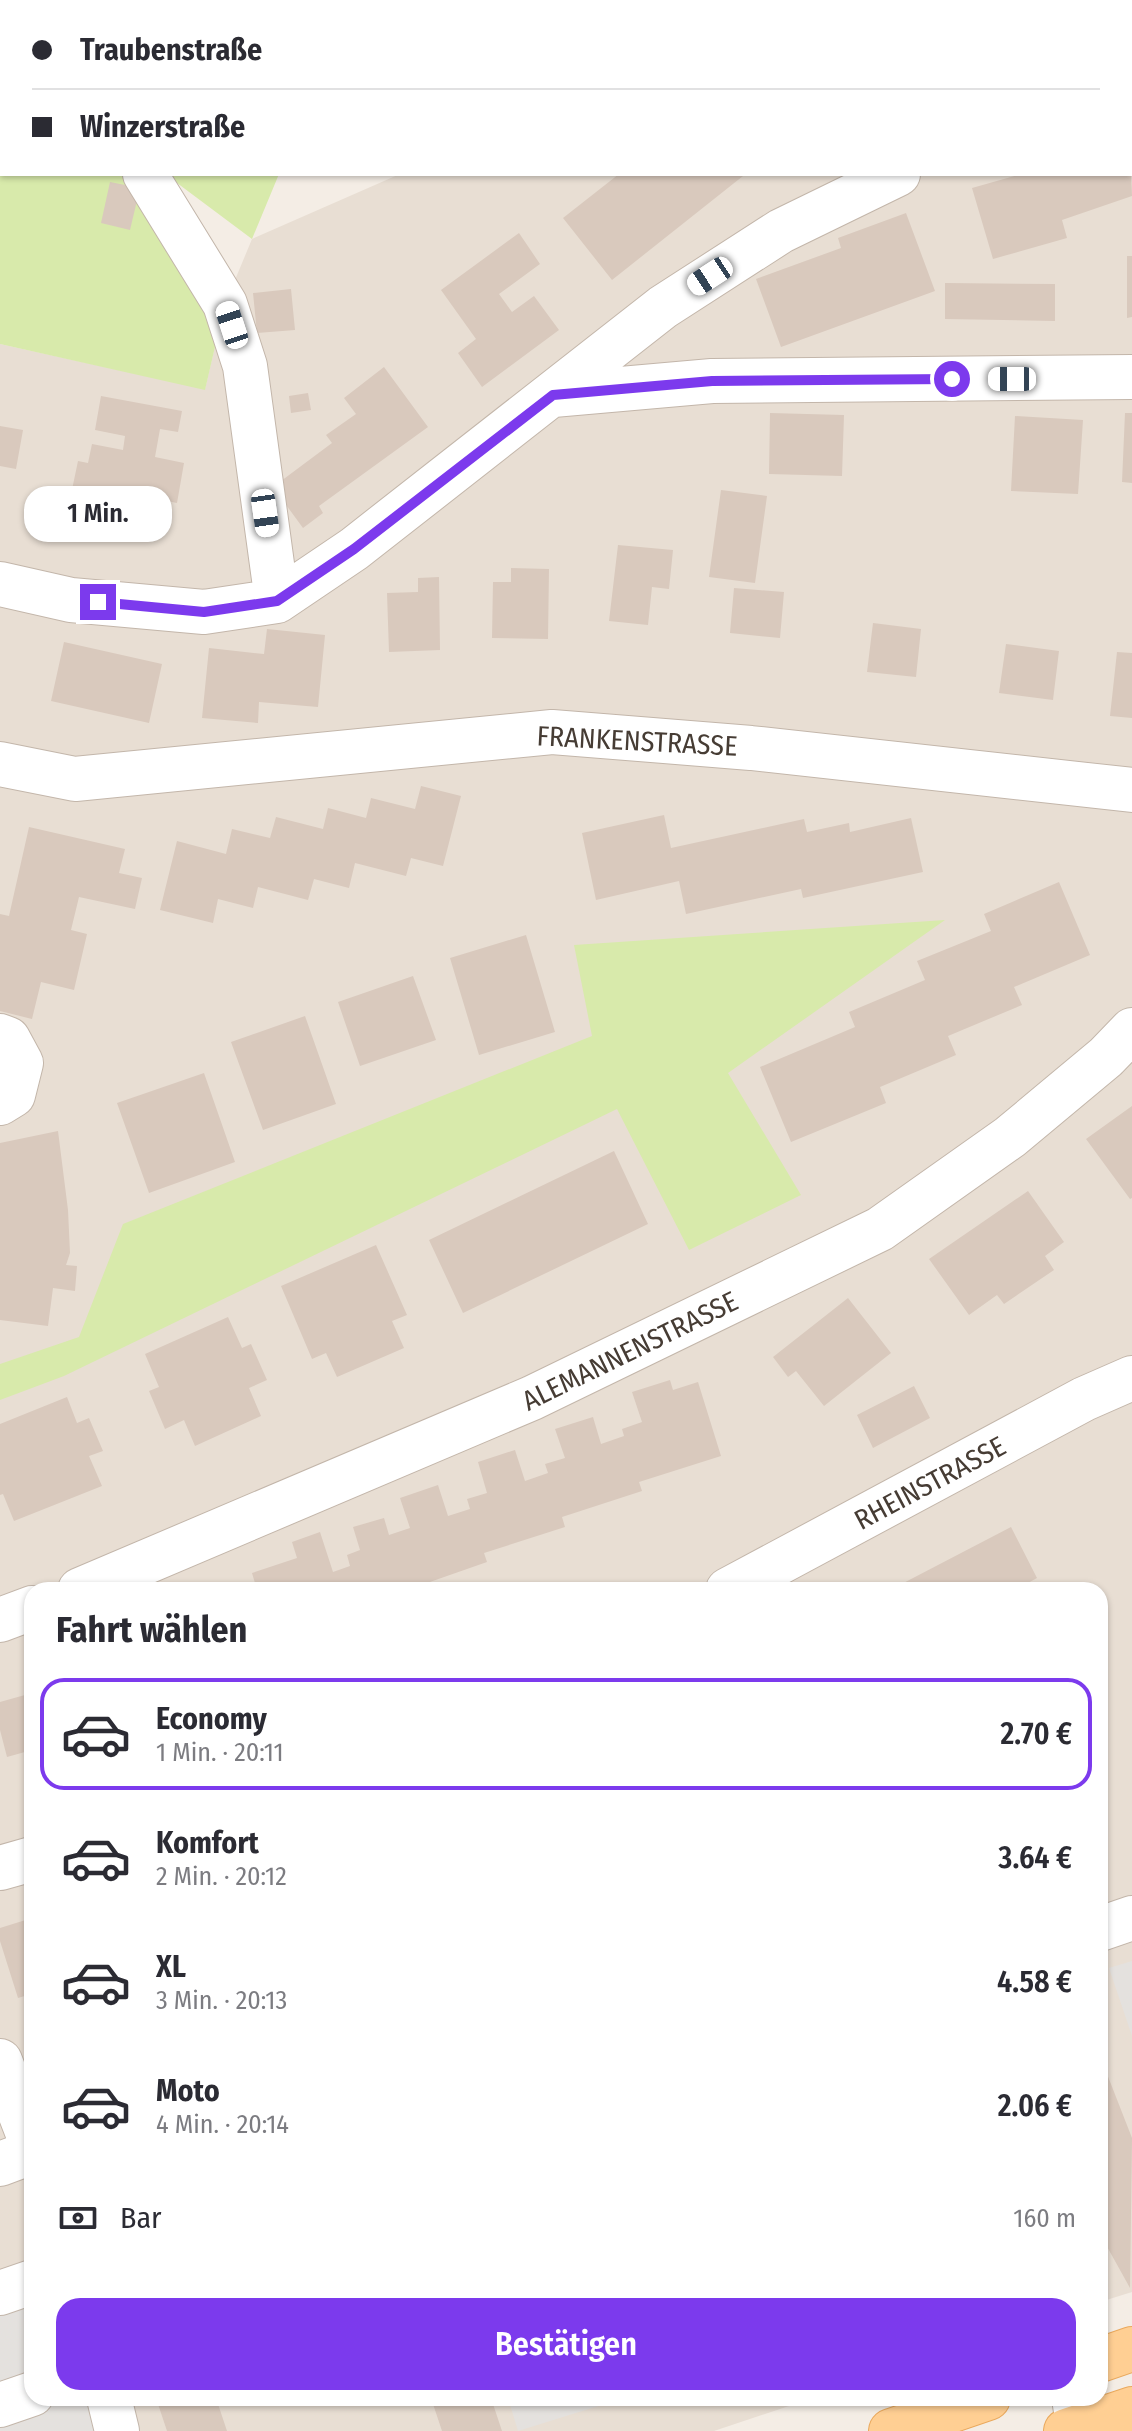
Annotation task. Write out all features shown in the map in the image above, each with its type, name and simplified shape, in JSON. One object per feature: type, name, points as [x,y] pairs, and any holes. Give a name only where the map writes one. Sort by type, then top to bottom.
[{"type":"main road","points":[[1108,2357],[1132,2349]]},
{"type":"main road","points":[[891,2431],[964,2406]]},
{"type":"main road","points":[[1074,2422],[1132,2409]]},
{"type":"street","points":[[146,176],[225,304],[245,366],[277,601]]},
{"type":"street","points":[[0,584],[71,600],[204,612],[277,601],[354,549],[663,307],[781,231],[894,176]]},
{"type":"street","points":[[553,395],[712,381],[1132,377]]},
{"type":"street","name":"FRANKENSTRASSE","points":[[0,764],[75,779],[552,732],[751,748],[1132,790]]},
{"type":"street","name":"ALEMANNENSTRASSE","points":[[99,1582],[532,1398],[880,1229],[1010,1137],[1106,1057],[1132,1030]]},
{"type":"street","points":[[0,1036],[8,1039],[21,1063],[13,1095],[0,1103]]},
{"type":"street","name":"RHEINSTRASSE","points":[[773,1581],[1084,1399],[1132,1378]]},
{"type":"street","points":[[0,1620],[24,1611]]},
{"type":"street","points":[[0,1868],[24,1861]]},
{"type":"street","points":[[1108,1926],[1132,1918]]},
{"type":"street","points":[[0,2061],[24,2123]]},
{"type":"street","points":[[0,2164],[24,2155]]},
{"type":"street","points":[[0,2293],[24,2285]]},
{"type":"street","points":[[0,2405],[24,2397]]},
{"type":"street","points":[[111,2406],[117,2431]]},
{"type":"shaded area","points":[[395,176],[1132,176],[1132,2292],[1108,2300],[1108,1582],[24,1582],[24,2406],[789,2406],[714,2431],[0,2431],[0,344],[205,389],[225,304],[252,239]]},
{"type":"shaded area","points":[[1132,1961],[1132,2036],[1109,1968]]},
{"type":"shaded area","points":[[24,2294],[24,2406],[128,2406],[136,2431],[0,2431],[0,2301]]},
{"type":"shaded area","points":[[510,2406],[598,2406],[518,2431]]},
{"type":"green space","points":[[0,176],[146,176],[225,304],[205,390],[0,344]]},
{"type":"green space","points":[[168,176],[278,176],[252,239]]},
{"type":"green space","points":[[945,920],[728,1073],[801,1195],[689,1250],[617,1109],[64,1376],[0,1400],[0,1364],[79,1337],[123,1224],[592,1036],[574,945]]},
{"type":"building","points":[[616,176],[743,176],[612,280],[563,218]]},
{"type":"building","points":[[1015,176],[1131,176],[1132,196],[1062,220],[1067,238],[993,259],[972,188]]},
{"type":"building","points":[[110,182],[140,188],[130,230],[101,223]]},
{"type":"building","points":[[906,213],[935,291],[781,347],[756,279],[841,248],[838,238]]},
{"type":"building","points":[[519,233],[540,264],[499,294],[512,312],[534,296],[559,330],[482,387],[458,353],[476,339],[441,290]]},
{"type":"building","points":[[1127,256],[1132,256],[1132,317],[1127,318]]},
{"type":"building","points":[[945,283],[1055,284],[1055,321],[945,319]]},
{"type":"building","points":[[291,289],[295,330],[257,333],[253,293]]},
{"type":"building","points":[[384,367],[428,427],[319,506],[323,513],[303,528],[273,487],[332,443],[326,435],[356,414],[344,398]]},
{"type":"building","points":[[308,393],[311,410],[291,413],[289,396]]},
{"type":"building","points":[[101,396],[182,411],[178,432],[160,429],[155,457],[184,463],[177,503],[110,490],[106,511],[69,504],[78,461],[88,463],[92,444],[123,450],[125,436],[95,430]]},
{"type":"building","points":[[770,413],[844,415],[842,476],[769,474]]},
{"type":"building","points":[[1125,413],[1132,413],[1132,483],[1122,482]]},
{"type":"building","points":[[1015,416],[1083,420],[1078,494],[1011,491]]},
{"type":"building","points":[[0,426],[23,430],[16,469],[0,466]]},
{"type":"building","points":[[721,490],[767,496],[755,583],[709,577]]},
{"type":"building","points":[[618,545],[673,550],[669,589],[652,587],[648,625],[609,621]]},
{"type":"building","points":[[511,568],[549,569],[548,639],[492,638],[493,582],[511,582]]},
{"type":"building","points":[[439,577],[440,650],[389,652],[387,593],[418,592],[418,578]]},
{"type":"building","points":[[734,588],[784,592],[780,638],[730,633]]},
{"type":"building","points":[[873,623],[921,629],[916,677],[867,672]]},
{"type":"building","points":[[267,629],[325,635],[318,707],[259,702],[258,723],[202,718],[209,648],[264,654]]},
{"type":"building","points":[[64,642],[162,664],[149,723],[51,701]]},
{"type":"building","points":[[1006,644],[1059,651],[1053,700],[999,693]]},
{"type":"building","points":[[1117,652],[1132,653],[1132,718],[1110,716]]},
{"type":"building","points":[[421,786],[461,796],[443,866],[411,858],[406,876],[355,863],[349,888],[314,879],[308,900],[258,887],[253,908],[218,899],[213,923],[160,910],[177,841],[226,854],[232,829],[270,838],[276,817],[323,829],[328,808],[366,818],[371,798],[415,809]]},
{"type":"building","points":[[664,815],[671,848],[804,819],[807,832],[849,823],[850,832],[911,818],[923,872],[803,898],[801,889],[686,914],[679,881],[596,900],[582,833]]},
{"type":"building","points":[[29,827],[125,849],[119,873],[142,878],[135,909],[79,897],[71,930],[87,934],[74,990],[41,982],[32,1019],[0,1011],[0,914],[9,916]]},
{"type":"building","points":[[1059,882],[1090,955],[1014,987],[1022,1005],[948,1036],[956,1055],[880,1087],[886,1103],[791,1142],[760,1067],[855,1027],[849,1012],[925,980],[917,961],[991,931],[984,914]]},
{"type":"building","points":[[526,935],[555,1032],[479,1055],[450,958]]},
{"type":"building","points":[[413,976],[436,1040],[360,1066],[338,1002]]},
{"type":"building","points":[[305,1016],[336,1104],[263,1130],[231,1042]]},
{"type":"building","points":[[204,1073],[235,1162],[149,1193],[117,1103]]},
{"type":"building","points":[[1132,1106],[1132,1198],[1130,1199],[1086,1139]]},
{"type":"building","points":[[58,1131],[68,1210],[70,1253],[66,1265],[77,1266],[75,1291],[53,1288],[48,1326],[0,1320],[0,1143]]},
{"type":"building","points":[[614,1151],[648,1224],[463,1313],[429,1240]]},
{"type":"building","points":[[1028,1191],[1064,1242],[1045,1256],[1054,1270],[1004,1304],[997,1295],[969,1315],[929,1259]]},
{"type":"building","points":[[376,1245],[407,1315],[392,1321],[404,1348],[337,1377],[326,1353],[312,1359],[281,1286]]},
{"type":"building","points":[[848,1298],[891,1353],[824,1406],[796,1371],[788,1377],[773,1357]]},
{"type":"building","points":[[228,1317],[242,1348],[251,1344],[267,1380],[249,1388],[261,1416],[195,1446],[184,1420],[165,1429],[149,1391],[159,1387],[145,1354]]},
{"type":"building","points":[[670,1380],[673,1390],[698,1382],[721,1456],[639,1482],[642,1491],[562,1517],[565,1527],[484,1553],[487,1562],[430,1582],[255,1582],[252,1573],[297,1558],[292,1542],[320,1532],[333,1572],[350,1566],[347,1555],[360,1550],[353,1527],[384,1518],[389,1535],[410,1528],[400,1498],[438,1485],[448,1516],[470,1509],[467,1499],[487,1493],[478,1462],[515,1450],[525,1481],[548,1473],[545,1464],[565,1458],[555,1429],[593,1417],[601,1444],[624,1436],[622,1429],[642,1422],[632,1392]]},
{"type":"building","points":[[914,1386],[930,1418],[873,1448],[857,1415]]},
{"type":"building","points":[[67,1397],[77,1423],[89,1418],[103,1451],[89,1456],[102,1486],[14,1521],[3,1494],[0,1495],[0,1424]]},
{"type":"building","points":[[1011,1527],[1037,1578],[1030,1582],[905,1582]]},
{"type":"building","points":[[24,1695],[24,1752],[7,1757],[0,1730],[0,1702]]},
{"type":"building","points":[[24,1920],[24,1996],[18,1998],[0,1941],[0,1928]]},
{"type":"building","points":[[1108,2076],[1132,2138],[1130,2288],[1108,2248]]},
{"type":"building","points":[[159,2406],[219,2406],[227,2431],[167,2431]]},
{"type":"building","points":[[434,2406],[494,2406],[502,2431],[442,2431]]},
{"type":"route","points":[[98,602],[204,612],[277,601],[354,549],[553,395],[712,381],[952,379]]}]
